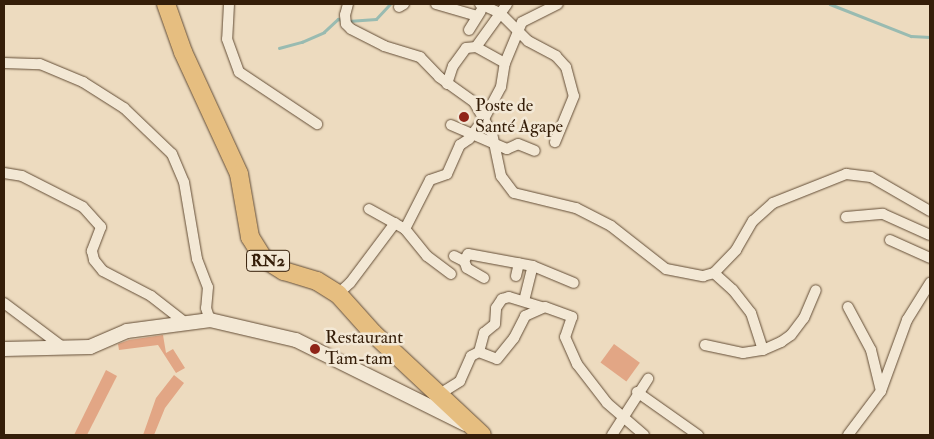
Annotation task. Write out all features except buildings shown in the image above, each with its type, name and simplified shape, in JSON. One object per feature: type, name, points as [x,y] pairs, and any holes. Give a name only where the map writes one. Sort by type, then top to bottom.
[{"type":"highway","name":"RN2","points":[[166,4],[183,52],[239,174],[250,237],[263,258],[284,271],[317,281],[338,294],[373,333],[477,431]]},
{"type":"street","points":[[229,4],[227,39],[239,72],[317,124]]},
{"type":"street","points":[[348,4],[345,20],[371,40],[420,57],[447,84],[474,102],[485,117],[501,176],[514,194],[576,208],[618,231],[666,269],[703,276],[714,273],[736,250],[753,221],[773,203],[846,174],[871,177],[930,211]]},
{"type":"street","points":[[436,4],[478,16]]},
{"type":"street","points":[[476,47],[508,4]]},
{"type":"street","points":[[405,229],[430,180],[447,174],[460,145],[472,136],[485,117],[500,87],[504,63],[520,32],[522,22],[558,4]]},
{"type":"street","points":[[469,30],[478,16],[482,5],[500,13],[534,46],[556,56],[566,67],[572,81],[574,96],[555,142]]},
{"type":"street","points":[[447,84],[460,54],[466,48],[476,47],[504,63]]},
{"type":"street","points":[[4,62],[40,64],[82,82],[124,108],[172,154],[184,182],[197,259],[208,287],[206,308],[210,320]]},
{"type":"street","points":[[451,125],[494,145],[507,149],[521,144],[535,151]]},
{"type":"street","points":[[4,173],[22,176],[83,207],[101,227],[92,251],[94,260],[104,271],[151,296],[187,324]]},
{"type":"street","points":[[369,209],[405,229],[427,256],[451,274]]},
{"type":"street","points":[[846,217],[883,214],[930,235]]},
{"type":"street","points":[[338,294],[350,283],[394,223]]},
{"type":"street","points":[[890,240],[930,258]]},
{"type":"street","points":[[464,261],[469,254],[475,257],[519,263],[533,266],[574,283]]},
{"type":"street","points":[[454,256],[464,261],[470,271],[484,278]]},
{"type":"street","points":[[516,276],[519,263]]},
{"type":"street","points":[[524,300],[533,266]]},
{"type":"street","points":[[714,273],[733,290],[751,313],[763,350]]},
{"type":"street","points":[[848,435],[881,392],[907,320],[930,283]]},
{"type":"street","points":[[705,345],[743,352],[763,350],[791,335],[804,318],[816,290]]},
{"type":"street","points":[[479,352],[484,333],[495,324],[496,308],[502,299],[509,297],[524,300],[572,317],[566,337],[568,349],[607,403],[626,417],[644,435]]},
{"type":"street","points":[[4,303],[64,348]]},
{"type":"street","points":[[438,395],[460,381],[471,356],[479,352],[497,358],[510,344],[525,316],[542,307]]},
{"type":"street","points":[[848,307],[871,350],[881,392]]},
{"type":"street","points":[[4,349],[90,347],[127,331],[210,320],[296,340],[477,431]]},
{"type":"street","points":[[612,435],[626,417],[637,392],[648,379]]},
{"type":"street","points":[[637,392],[698,435]]},
{"type":"waterway","points":[[348,21],[376,19],[390,4]]},
{"type":"waterway","points":[[734,4],[744,4]]},
{"type":"waterway","points":[[830,4],[911,36],[930,37]]},
{"type":"waterway","points":[[279,48],[302,42],[324,32],[338,19],[342,20]]},
{"type":"place","name":"Poste de Santé Agape","points":[[464,117]]},
{"type":"place","name":"Restaurant Tam-tam","points":[[315,349]]}]
